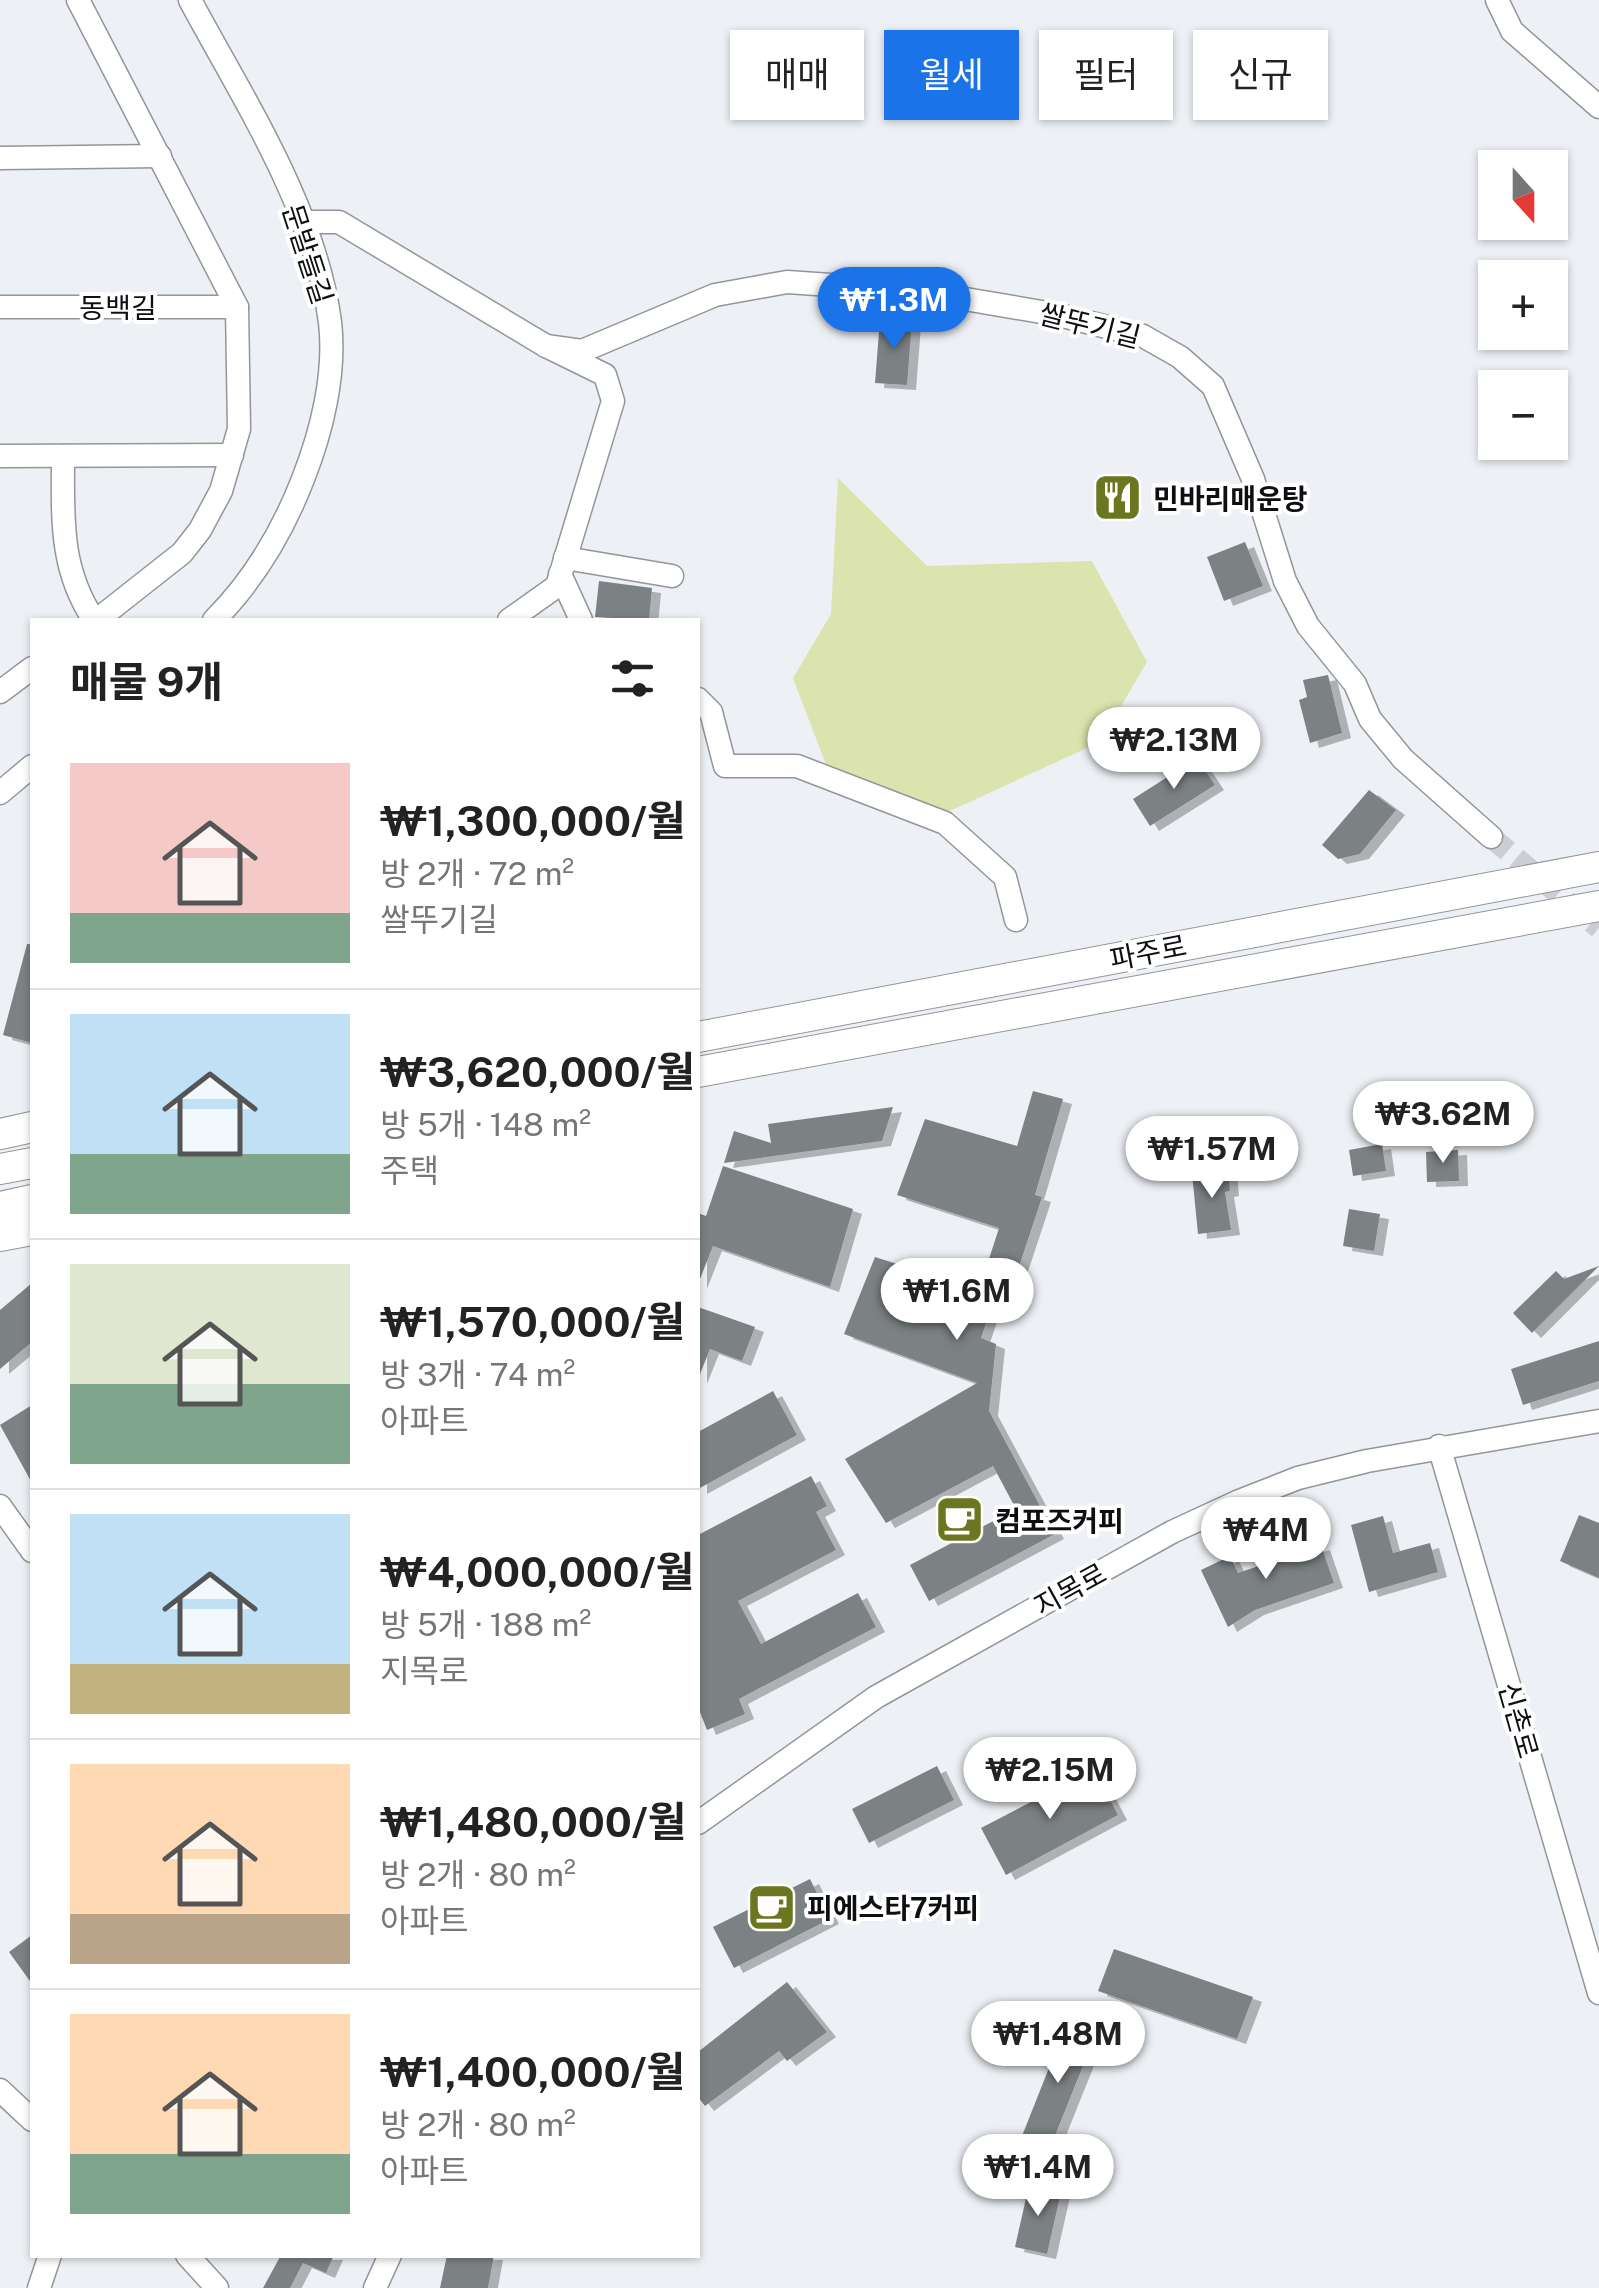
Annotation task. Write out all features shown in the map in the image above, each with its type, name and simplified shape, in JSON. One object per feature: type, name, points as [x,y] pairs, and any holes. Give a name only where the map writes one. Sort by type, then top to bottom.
[{"type":"main road","name":"파주로","points":[[701,1036],[1599,867]]},
{"type":"main road","name":"파주로","points":[[700,1074],[1599,906]]},
{"type":"main road","points":[[0,1134],[30,1126]]},
{"type":"main road","points":[[0,1170],[30,1163]]},
{"type":"main road","points":[[0,1207],[30,1200]]},
{"type":"main road","points":[[0,1236],[30,1230]]},
{"type":"street","points":[[78,0],[237,307],[238,429],[232,456],[200,530],[182,553],[98,618]]},
{"type":"street","name":"문발들길","points":[[190,0],[301,222],[330,324],[329,380],[320,429],[292,509],[265,560],[216,618]]},
{"type":"street","points":[[1497,0],[1512,31],[1599,107]]},
{"type":"street","points":[[0,158],[160,156]]},
{"type":"street","points":[[301,222],[339,222],[546,346],[605,375],[614,401],[557,586],[512,618]]},
{"type":"street","name":"쌀뚜기길","points":[[546,346],[582,351],[715,295],[787,282],[918,291],[1060,314],[1143,336],[1180,357],[1213,386],[1252,479],[1285,581],[1308,626],[1355,684],[1370,719],[1403,759],[1491,837]]},
{"type":"street","name":"동백길","points":[[0,308],[237,307]]},
{"type":"street","points":[[0,456],[232,456]]},
{"type":"street","points":[[63,456],[66,560],[79,598],[94,618]]},
{"type":"street","points":[[563,566],[672,576]]},
{"type":"street","points":[[563,566],[580,618]]},
{"type":"street","points":[[0,692],[30,670]]},
{"type":"street","points":[[700,701],[710,712],[725,766],[764,770],[797,766],[945,823],[1005,878],[1016,920]]},
{"type":"street","points":[[0,793],[30,768]]},
{"type":"street","name":"지목로","points":[[700,1822],[876,1697],[1172,1532],[1298,1478],[1438,1446],[1599,1421]]},
{"type":"street","name":"신촌로","points":[[1438,1446],[1599,1993]]},
{"type":"street","points":[[0,1506],[30,1548]]},
{"type":"street","points":[[0,2090],[30,2118]]},
{"type":"street","points":[[39,2288],[49,2258]]},
{"type":"street","points":[[190,2258],[217,2288]]},
{"type":"street","points":[[375,2288],[389,2258]]},
{"type":"green space","points":[[838,478],[927,566],[1092,561],[1147,662],[1100,742],[939,816],[828,770],[793,678],[831,614]]},
{"type":"building","points":[[880,319],[912,321],[907,385],[875,383]]},
{"type":"building","points":[[1245,542],[1263,586],[1224,601],[1207,557]]},
{"type":"building","points":[[599,581],[652,588],[649,618],[595,617]]},
{"type":"building","points":[[1328,675],[1342,733],[1310,743],[1299,700],[1307,697],[1303,680]]},
{"type":"building","points":[[1197,758],[1215,785],[1150,826],[1133,799]]},
{"type":"building","points":[[1369,790],[1396,810],[1360,854],[1338,859],[1322,845]]},
{"type":"building","points":[[27,944],[30,944],[30,1042],[3,1035]]},
{"type":"building","points":[[1033,1091],[1063,1099],[1035,1195],[1042,1197],[1005,1309],[992,1305],[981,1338],[996,1344],[989,1411],[1055,1534],[929,1601],[910,1565],[1016,1509],[993,1466],[886,1523],[845,1459],[977,1383],[844,1334],[875,1257],[979,1290],[999,1228],[897,1195],[925,1119],[1017,1146]]},
{"type":"building","points":[[893,1107],[882,1141],[724,1163],[734,1131],[771,1143],[768,1124]]},
{"type":"building","points":[[1382,1144],[1386,1171],[1353,1176],[1349,1150]]},
{"type":"building","points":[[1458,1150],[1459,1181],[1427,1182],[1426,1152]]},
{"type":"building","points":[[723,1166],[853,1209],[830,1287],[713,1246],[700,1279],[700,1214],[706,1216]]},
{"type":"building","points":[[1228,1168],[1230,1191],[1225,1192],[1231,1230],[1198,1234],[1192,1173]]},
{"type":"building","points":[[1349,1209],[1380,1214],[1374,1251],[1343,1246]]},
{"type":"building","points":[[1599,1266],[1532,1333],[1513,1313],[1556,1271],[1564,1279]]},
{"type":"building","points":[[30,1285],[30,1344],[0,1369],[0,1310]]},
{"type":"building","points":[[700,1308],[755,1327],[742,1361],[710,1349],[700,1374]]},
{"type":"building","points":[[1599,1341],[1599,1381],[1523,1405],[1511,1369]]},
{"type":"building","points":[[773,1391],[797,1435],[700,1488],[700,1431]]},
{"type":"building","points":[[30,1406],[30,1479],[0,1425]]},
{"type":"building","points":[[811,1476],[827,1506],[816,1512],[836,1550],[738,1601],[761,1644],[858,1593],[876,1627],[739,1699],[745,1714],[707,1730],[700,1712],[700,1534]]},
{"type":"building","points":[[1579,1515],[1599,1523],[1599,1578],[1560,1561]]},
{"type":"building","points":[[1383,1516],[1393,1553],[1430,1543],[1438,1572],[1369,1592],[1351,1525]]},
{"type":"building","points":[[1321,1545],[1334,1583],[1255,1610],[1228,1627],[1201,1570],[1230,1556],[1238,1573]]},
{"type":"building","points":[[937,1766],[954,1800],[869,1843],[852,1809]]},
{"type":"building","points":[[1094,1769],[1118,1815],[1006,1875],[981,1828]]},
{"type":"building","points":[[810,1879],[830,1919],[734,1968],[713,1927]]},
{"type":"building","points":[[30,1936],[30,1981],[9,1952]]},
{"type":"building","points":[[1114,1949],[1253,1997],[1237,2039],[1098,1991]]},
{"type":"building","points":[[787,1982],[827,2032],[787,2061],[779,2051],[705,2106],[700,2100],[700,2050]]},
{"type":"building","points":[[1066,2025],[1095,2036],[1050,2148],[1022,2136]]},
{"type":"building","points":[[1029,2185],[1061,2192],[1047,2254],[1015,2247]]},
{"type":"building","points":[[279,2258],[333,2258],[326,2273],[303,2263],[290,2288],[263,2288]]},
{"type":"building","points":[[446,2258],[493,2258],[488,2288],[440,2288]]},
{"type":"tunnel","points":[[1491,837],[1599,928]]},
{"type":"place","name":"민바리매운탕","points":[[1118,498]]},
{"type":"place","name":"컴포즈커피","points":[[960,1520]]},
{"type":"place","name":"피에스타7커피","points":[[772,1907]]}]
